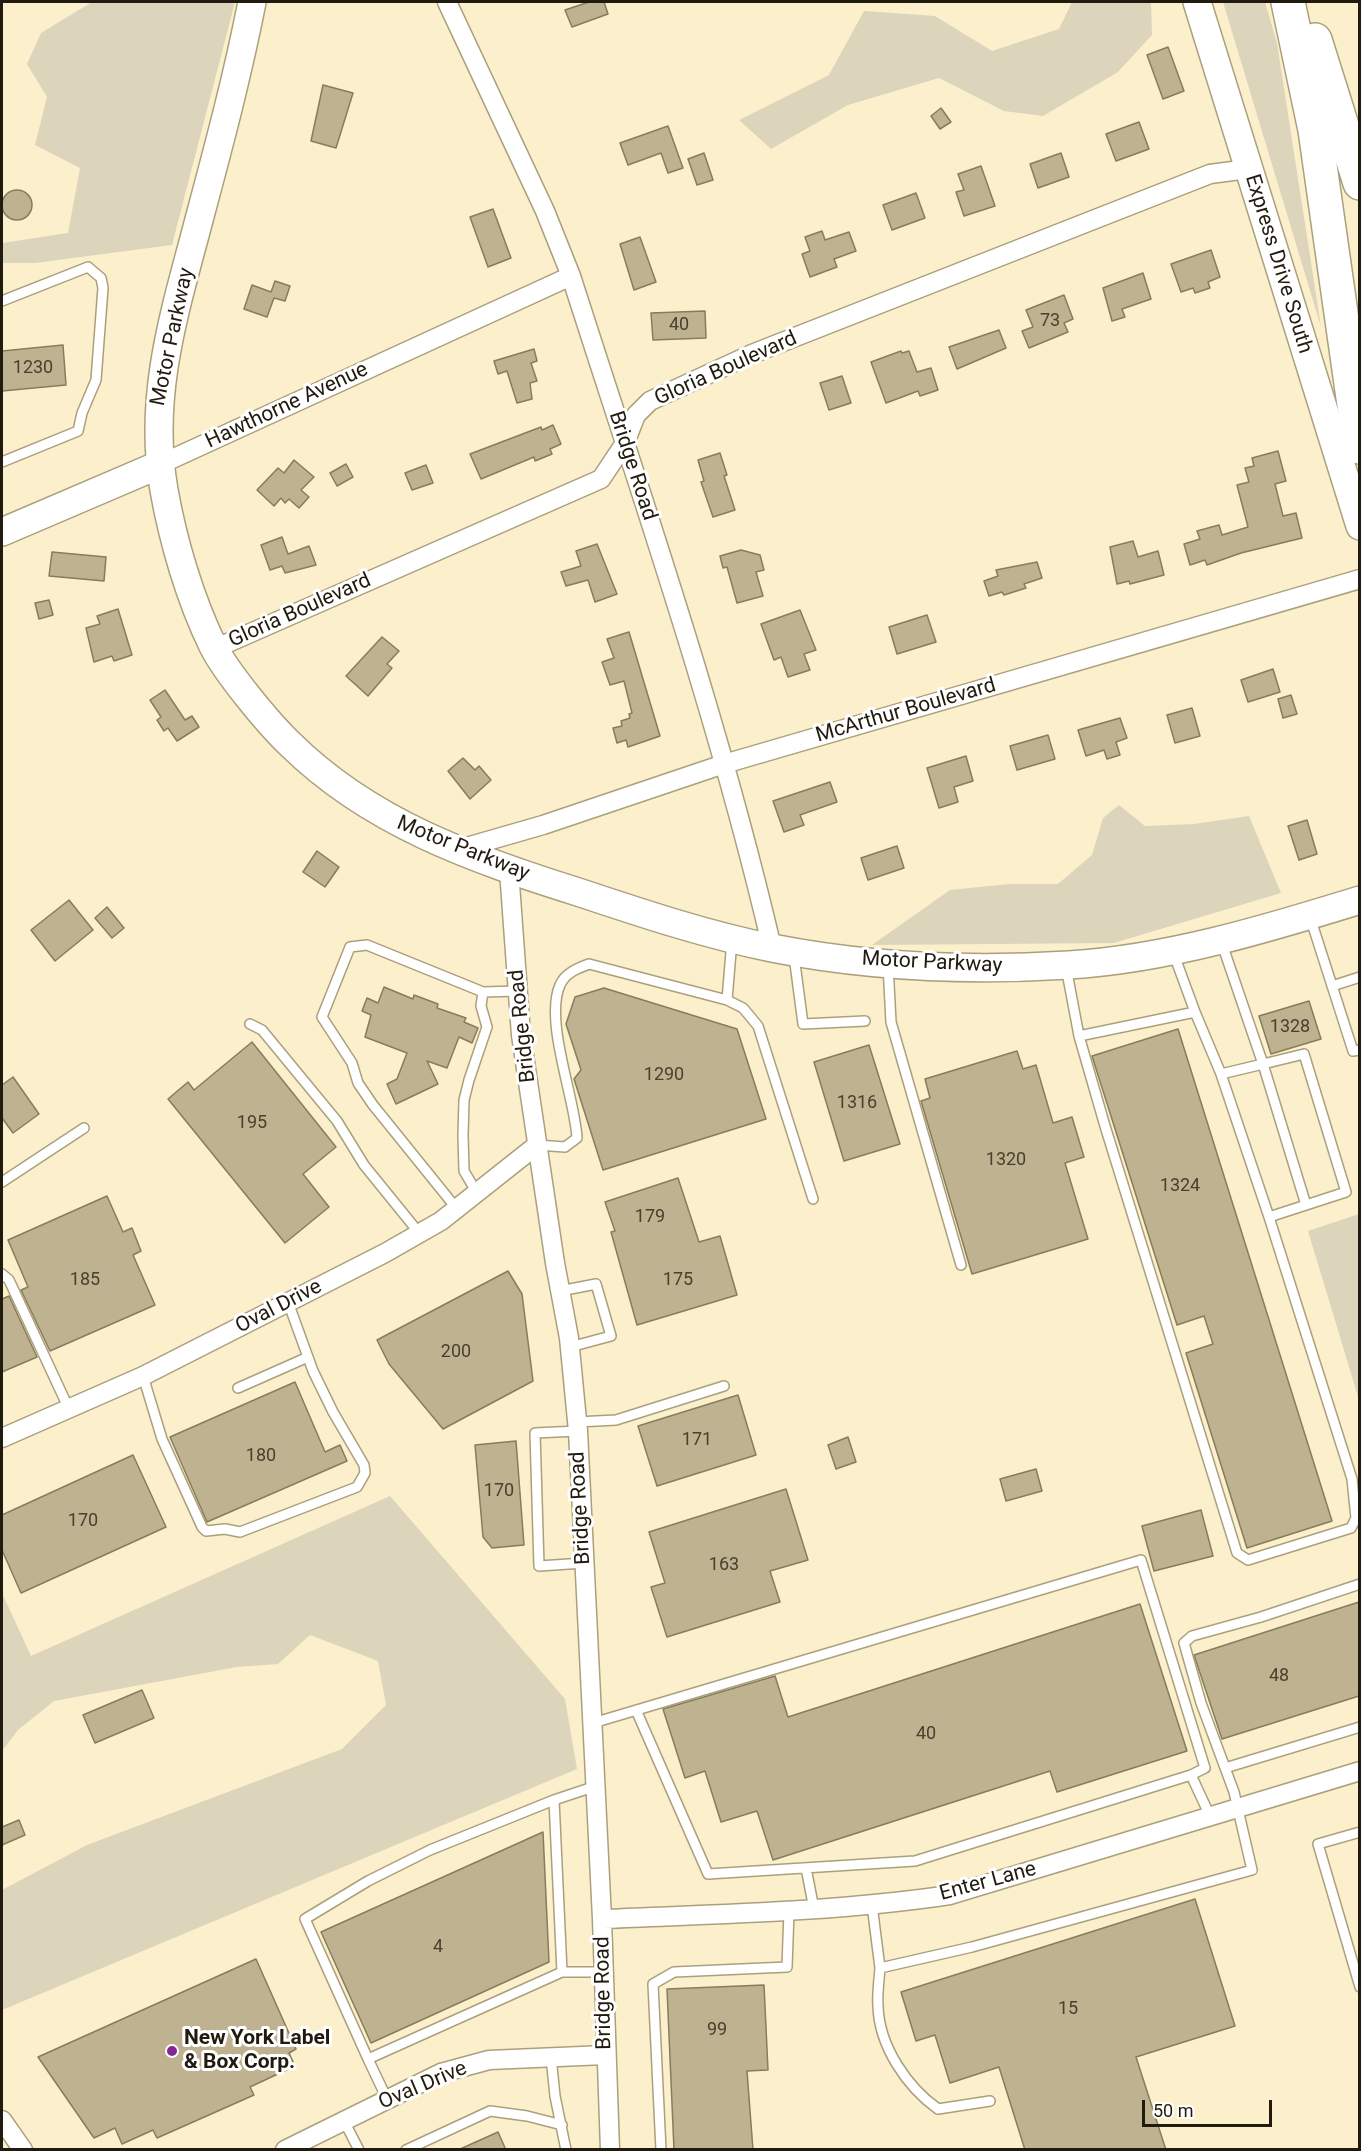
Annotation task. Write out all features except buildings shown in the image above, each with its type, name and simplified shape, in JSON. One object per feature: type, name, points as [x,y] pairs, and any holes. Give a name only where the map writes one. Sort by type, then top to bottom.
[{"type":"highway","points":[[1288,2],[1315,130],[1359,447]]},
{"type":"highway","points":[[1303,2],[1359,183]]},
{"type":"main road","name":"Motor Parkway","points":[[253,2],[229,108],[174,315],[160,380],[157,419],[161,464],[173,530],[214,649],[254,702],[290,744],[340,786],[390,820],[455,851],[509,870],[732,938],[783,949],[888,962],[996,968],[1066,965],[1173,950],[1359,900]]},
{"type":"main road","name":"Express Drive South","points":[[1197,2],[1359,526]]},
{"type":"main road","name":"Hawthorne Avenue","points":[[2,532],[161,464]]},
{"type":"street","name":"Bridge Road","points":[[447,2],[545,212],[571,276],[724,764],[753,868],[783,949]]},
{"type":"street","name":"Gloria Boulevard","points":[[214,649],[601,479],[625,443],[636,415],[650,401],[686,383],[752,354],[1210,174],[1248,169]]},
{"type":"street","name":"Hawthorne Avenue","points":[[161,464],[571,276]]},
{"type":"street","name":"McArthur Boulevard","points":[[455,851],[543,825],[724,764],[1359,579]]},
{"type":"street","name":"Bridge Road","points":[[509,870],[518,991],[537,1145],[570,1347],[577,1426],[596,1786],[610,2150]]},
{"type":"street","name":"Oval Drive","points":[[2,1438],[143,1376],[420,1233],[458,1209],[537,1145]]},
{"type":"street","name":"Enter Lane","points":[[602,1919],[789,1911],[872,1905],[950,1895],[1359,1771]]},
{"type":"street","name":"Oval Drive","points":[[285,2150],[441,2073],[489,2060],[605,2055]]},
{"type":"street","points":[[2,2120],[23,2150]]},
{"type":"lane","points":[[2,301],[88,267],[101,278],[103,288],[96,380],[82,412],[81,426],[78,430],[2,462]]},
{"type":"lane","points":[[1309,915],[1353,1051],[1359,1050]]},
{"type":"lane","points":[[727,1000],[732,938]]},
{"type":"lane","points":[[1220,939],[1263,1064],[1306,1205]]},
{"type":"lane","points":[[458,1209],[373,1105],[358,1083],[352,1063],[322,1017],[350,947],[367,945],[483,992],[518,991]]},
{"type":"lane","points":[[783,949],[803,1024],[866,1021]]},
{"type":"lane","points":[[1066,965],[1079,1036],[1237,1553],[1243,1559],[1248,1560],[1351,1528],[1356,1518],[1352,1479],[1221,1074],[1195,1012],[1173,950]]},
{"type":"lane","points":[[888,962],[891,1022],[961,1265]]},
{"type":"lane","points":[[537,1145],[565,1147],[578,1138],[555,1018],[560,985],[573,970],[590,964],[727,1000],[743,1008],[758,1026],[813,1199]]},
{"type":"lane","points":[[1332,986],[1359,977]]},
{"type":"lane","points":[[477,1193],[464,1171],[464,1100],[487,1027],[481,1006],[483,992]]},
{"type":"lane","points":[[1079,1036],[1195,1012]]},
{"type":"lane","points":[[250,1024],[262,1030],[337,1121],[364,1165],[420,1233]]},
{"type":"lane","points":[[1221,1074],[1304,1054],[1346,1192],[1269,1217]]},
{"type":"lane","points":[[2,1182],[84,1128]]},
{"type":"lane","points":[[2,1274],[9,1280],[69,1409]]},
{"type":"lane","points":[[561,1291],[596,1284],[611,1336],[570,1347]]},
{"type":"lane","points":[[143,1376],[162,1439],[206,1532],[225,1529],[240,1532],[357,1487],[363,1481],[364,1465],[333,1412],[308,1357],[288,1302]]},
{"type":"lane","points":[[238,1388],[308,1357]]},
{"type":"lane","points":[[584,1563],[539,1566],[535,1433],[616,1420],[724,1386]]},
{"type":"lane","points":[[593,1723],[636,1710],[1141,1560],[1205,1768],[1191,1775],[915,1861],[708,1874],[636,1710]]},
{"type":"lane","points":[[880,1968],[972,1947],[1252,1870],[1238,1808],[1186,1659],[1186,1640],[1359,1584]]},
{"type":"lane","points":[[1225,1768],[1359,1727]]},
{"type":"lane","points":[[1191,1775],[1210,1816]]},
{"type":"lane","points":[[387,2099],[305,1919],[368,1881],[430,1850],[554,1800],[596,1786]]},
{"type":"lane","points":[[554,1800],[562,1972]]},
{"type":"lane","points":[[1359,1832],[1318,1845],[1359,1987]]},
{"type":"lane","points":[[806,1868],[814,1909]]},
{"type":"lane","points":[[872,1905],[880,1968],[878,2007],[885,2041],[903,2073],[923,2098],[938,2109],[990,2101]]},
{"type":"lane","points":[[661,2150],[653,1984],[674,1972],[787,1967],[789,1911]]},
{"type":"lane","points":[[368,2059],[562,1972],[603,1972]]},
{"type":"lane","points":[[551,2057],[555,2096],[566,2150]]},
{"type":"lane","points":[[406,2150],[490,2111],[526,2116],[562,2125]]},
{"type":"lane","points":[[344,2121],[359,2150]]},
{"type":"shaded area","points":[[92,2],[235,2],[172,245],[35,263],[2,263],[2,243],[68,233],[80,168],[35,145],[47,97],[27,64],[41,33]]},
{"type":"shaded area","points":[[1072,2],[1151,2],[1152,35],[1118,72],[1043,116],[1004,111],[939,78],[848,105],[771,149],[739,120],[829,75],[864,11],[935,16],[992,51],[1059,29]]},
{"type":"shaded area","points":[[1223,2],[1265,2],[1277,43],[1321,327]]},
{"type":"shaded area","points":[[1119,805],[1145,826],[1194,824],[1249,816],[1281,893],[1114,943],[872,945],[950,890],[1009,884],[1058,884],[1092,855],[1103,818]]},
{"type":"shaded area","points":[[1360,1214],[1359,1400],[1308,1231]]},
{"type":"shaded area","points":[[390,1496],[565,1699],[577,1769],[2,2010],[2,1890],[87,1845],[342,1749],[386,1705],[378,1661],[310,1635],[278,1664],[237,1667],[54,1701],[18,1730],[2,1751],[2,1593],[31,1656]]},
{"type":"place","name":"New York Label & Box Corp.","points":[[172,2051]]}]
